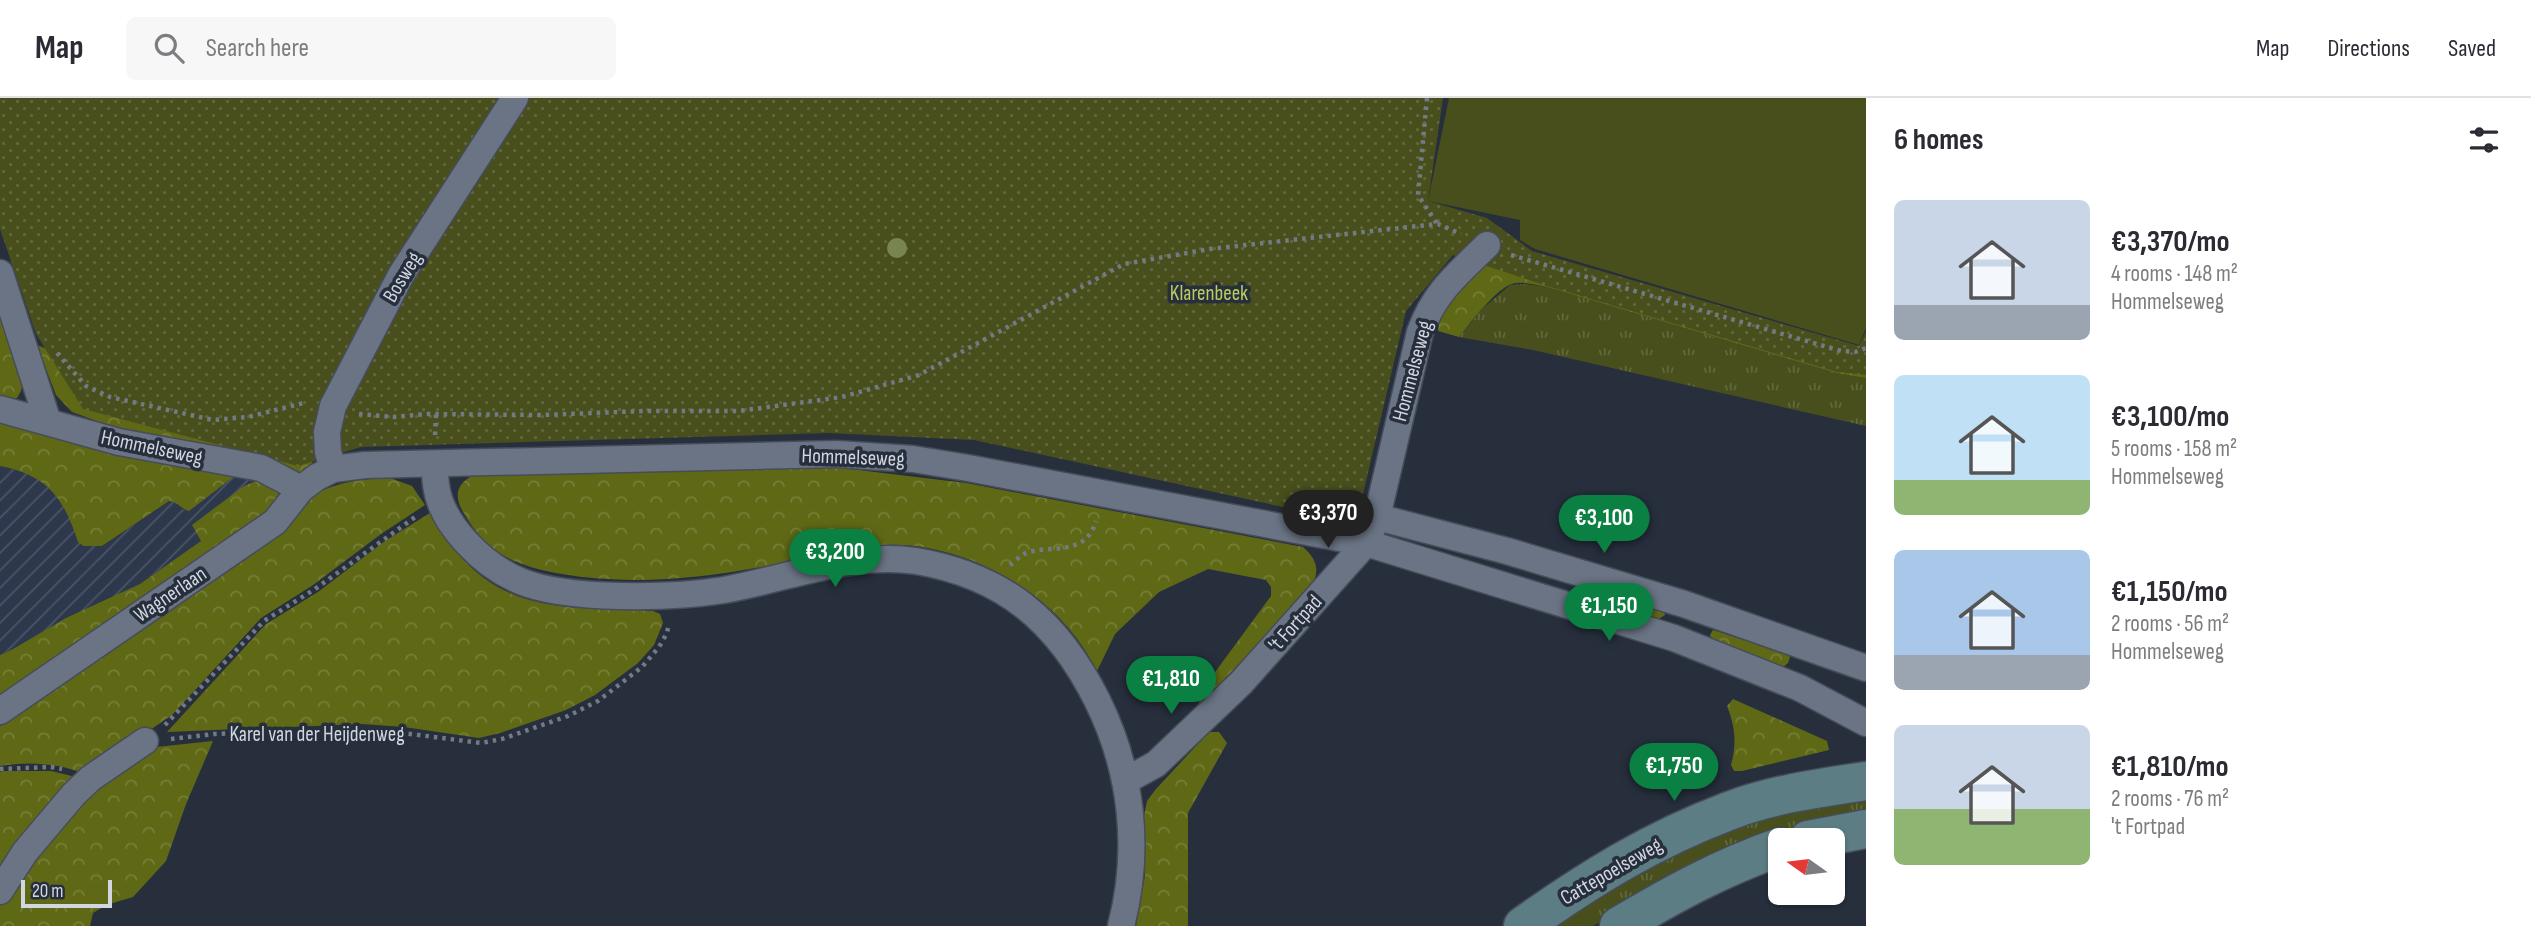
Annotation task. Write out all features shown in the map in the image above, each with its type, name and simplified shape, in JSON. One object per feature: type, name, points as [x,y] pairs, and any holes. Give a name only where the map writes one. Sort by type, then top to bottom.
[{"type":"street","name":"Bosweg","points":[[333,469],[328,452],[327,432],[333,406],[401,275],[515,98]]},
{"type":"street","name":"Hommelseweg","points":[[1366,543],[1377,517],[1409,375],[1429,308],[1445,287],[1487,245]]},
{"type":"street","points":[[0,273],[48,422]]},
{"type":"street","name":"Hommelseweg","points":[[0,409],[119,442],[261,468],[302,489]]},
{"type":"street","name":"Hommelseweg","points":[[333,469],[365,465],[797,454],[913,459],[968,468],[1366,543],[1674,638],[1800,688],[1866,723]]},
{"type":"street","points":[[435,464],[436,486],[441,501],[458,530],[483,560],[521,582],[570,592],[672,595],[724,590],[844,563],[886,559],[916,561],[965,573],[1023,606],[1046,624],[1073,656],[1107,722],[1125,781],[1130,811],[1132,848],[1129,885],[1121,926]]},
{"type":"street","name":"Wagnerlaan","points":[[0,711],[275,522],[302,489],[333,469]]},
{"type":"street","points":[[1377,517],[1507,551],[1684,604],[1866,668]]},
{"type":"street","name":"'t Fortpad","points":[[1125,781],[1156,764],[1241,683],[1366,543]]},
{"type":"street","points":[[1497,583],[1507,551]]},
{"type":"street","points":[[1674,638],[1684,604]]},
{"type":"street","points":[[1800,688],[1815,649]]},
{"type":"street","points":[[0,891],[24,852],[74,794],[91,778],[145,741]]},
{"type":"street","name":"Cattepoelseweg","points":[[1523,926],[1588,881],[1643,848],[1728,811],[1816,788],[1866,781]]},
{"type":"street","points":[[1845,833],[1866,829]]},
{"type":"street","points":[[1619,926],[1700,879],[1731,864],[1768,851]]},
{"type":"path","points":[[1427,98],[1418,195],[1438,224]]},
{"type":"path","points":[[20,332],[48,342],[86,386],[110,397],[213,420],[248,417],[309,401],[323,401],[360,414],[393,417],[474,413],[542,415],[739,411],[842,397],[919,375],[1124,264],[1210,249],[1438,224],[1517,257],[1841,351],[1855,352],[1866,348]]},
{"type":"path","points":[[145,741],[175,717],[264,621],[315,589],[383,538],[441,501]]},
{"type":"path","points":[[1011,564],[1024,554],[1070,548],[1087,537],[1094,528]]},
{"type":"path","name":"Karel van der Heijdenweg","points":[[145,741],[215,734],[317,730],[403,733],[481,743],[502,739],[568,716],[598,701],[642,667],[667,634],[672,612],[672,595]]},
{"type":"path","points":[[0,769],[51,767],[91,778]]},
{"type":"shaded area","points":[[0,466],[35,475],[56,493],[72,522],[78,542],[103,546],[169,501],[176,502],[184,510],[231,475],[259,480],[192,525],[201,541],[140,584],[0,655]]},
{"type":"green space","name":"Klarenbeek","points":[[0,98],[1443,98],[1428,201],[1487,218],[1532,251],[1859,346],[1866,331],[1866,375],[1837,372],[1547,286],[1453,255],[1406,311],[1359,511],[1334,518],[974,440],[828,433],[361,447],[298,466],[83,409],[36,334],[0,229]]},
{"type":"green space","points":[[1449,98],[1866,98],[1866,328],[1859,345],[1535,249],[1520,240],[1520,220],[1428,201]]},
{"type":"green space","points":[[1490,262],[1866,353],[1866,378],[1836,373],[1528,283],[1513,284],[1503,289],[1459,337],[1435,330],[1458,293]]},
{"type":"green space","points":[[1510,285],[1547,287],[1836,373],[1866,378],[1866,426],[1533,350],[1459,337],[1482,309]]},
{"type":"green space","points":[[0,307],[23,382],[17,398],[9,400],[0,397]]},
{"type":"green space","points":[[37,345],[313,458],[310,468],[295,472],[119,429],[72,412],[56,395]]},
{"type":"green space","points":[[0,422],[117,456],[231,475],[232,478],[189,511],[169,501],[102,546],[84,546],[78,542],[60,501],[42,482],[30,475],[0,466]]},
{"type":"green space","points":[[833,467],[966,483],[1303,547],[1315,562],[1315,578],[1309,590],[1196,709],[1210,679],[1271,596],[1271,587],[1266,580],[1208,569],[1159,592],[1115,634],[1097,671],[1067,626],[1048,607],[1004,576],[955,555],[908,545],[869,546],[746,570],[694,577],[641,580],[589,578],[537,569],[503,555],[483,540],[464,514],[458,500],[460,486],[475,474]]},
{"type":"green space","points":[[390,478],[412,486],[425,505],[313,585],[261,618],[172,715],[85,774],[65,767],[43,764],[0,766],[0,726],[315,494],[333,486]]},
{"type":"green space","points":[[259,480],[274,484],[278,492],[278,501],[271,510],[0,697],[0,655],[66,618],[140,584],[201,541],[192,525],[244,486]]},
{"type":"green space","points":[[430,513],[452,546],[475,571],[499,588],[552,605],[653,611],[660,614],[663,623],[654,645],[638,663],[595,695],[566,710],[479,738],[362,724],[167,732],[266,624],[318,592],[385,541]]},
{"type":"green space","points":[[1591,589],[1663,609],[1665,615],[1657,620],[1592,596]]},
{"type":"green space","points":[[1713,630],[1787,654],[1790,657],[1788,663],[1783,667],[1712,640],[1710,635]]},
{"type":"green space","points":[[1733,699],[1827,741],[1829,750],[1734,771],[1731,765],[1734,735],[1727,706]]},
{"type":"green space","points":[[1209,732],[1219,732],[1227,743],[1188,813],[1188,926],[1136,926],[1145,875],[1144,816],[1147,801]]},
{"type":"green space","points":[[213,741],[186,804],[166,861],[133,897],[106,905],[93,913],[90,926],[0,926],[0,905],[4,898],[78,799],[147,748]]},
{"type":"green space","points":[[51,771],[80,778],[0,878],[0,772]]},
{"type":"green space","points":[[1866,793],[1866,816],[1800,828],[1768,828],[1768,838],[1615,912],[1593,926],[1545,926],[1717,827]]}]
